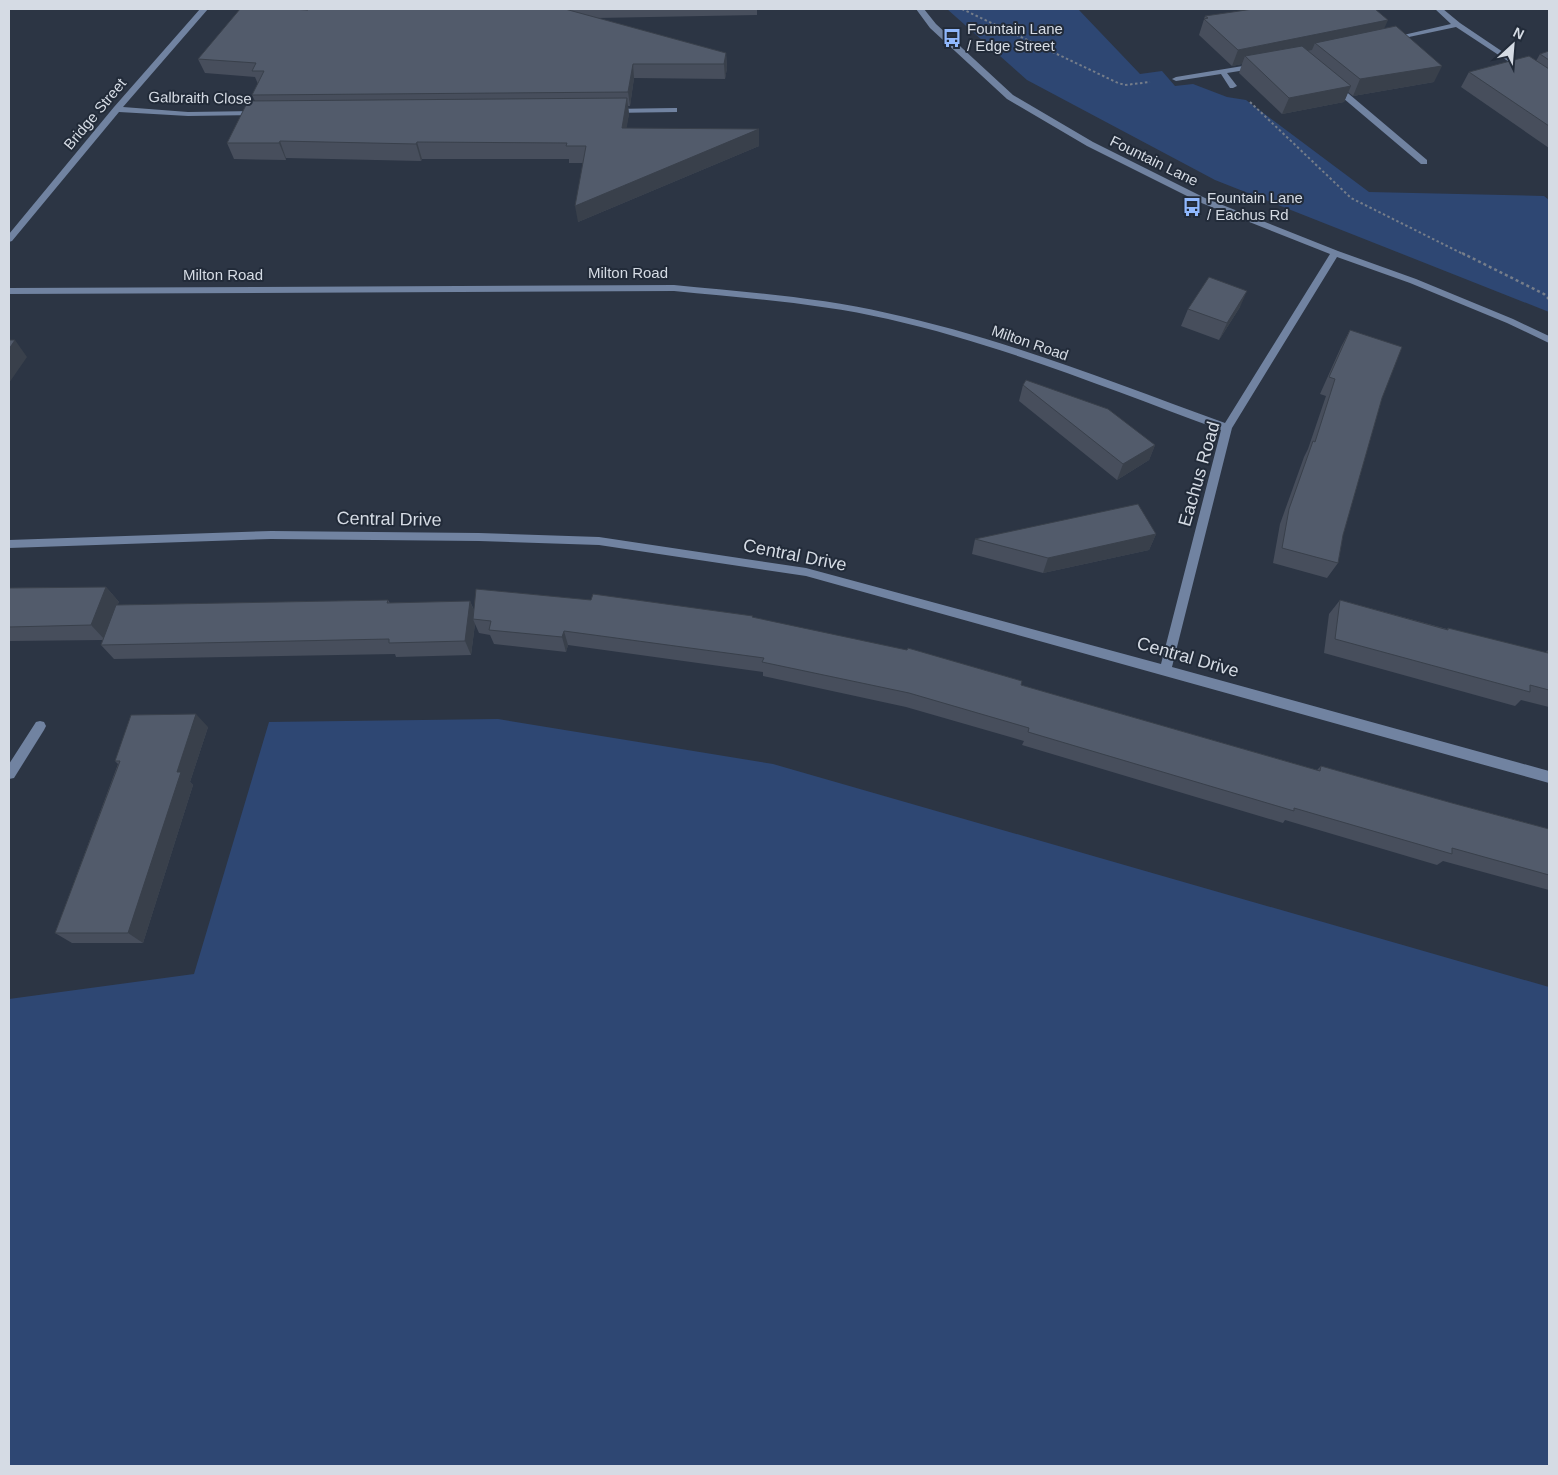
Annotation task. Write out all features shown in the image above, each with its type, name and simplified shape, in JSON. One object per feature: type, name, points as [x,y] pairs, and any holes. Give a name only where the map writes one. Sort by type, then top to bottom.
[{"type":"street","name":"Bridge Street","points":[[9,239],[116,109],[204,9]]},
{"type":"street","name":"Fountain Lane","points":[[920,9],[933,26],[1010,97],[1090,144],[1202,200],[1335,253],[1413,281],[1510,321],[1549,340]]},
{"type":"street","points":[[1439,9],[1457,25],[1549,86]]},
{"type":"street","points":[[1382,40],[1457,25]]},
{"type":"street","points":[[1176,79],[1260,64]]},
{"type":"street","points":[[1223,72],[1233,86]]},
{"type":"street","points":[[1329,81],[1424,162]]},
{"type":"street","name":"Galbraith Close","points":[[116,109],[188,114],[268,113]]},
{"type":"street","points":[[604,111],[674,110]]},
{"type":"street","name":"Eachus Road","points":[[1166,669],[1227,428],[1335,253]]},
{"type":"street","name":"Milton Road","points":[[9,291],[674,288],[781,298],[888,316],[997,346],[1227,428]]},
{"type":"street","name":"Central Drive","points":[[9,544],[271,535],[479,537],[599,542],[806,572],[1166,669],[1549,777]]},
{"type":"street","points":[[9,774],[40,726]]},
{"type":"path","points":[[962,9],[1118,83],[1125,85],[1176,79]]},
{"type":"path","points":[[1233,86],[1352,198],[1549,298]]},
{"type":"shaded area","points":[[947,9],[1078,9],[1140,74],[1162,71],[1175,86],[1193,84],[1227,97],[1246,100],[1369,192],[1544,196],[1549,200],[1549,312],[1215,180],[1027,80]]},
{"type":"shaded area","points":[[498,719],[773,764],[1549,987],[1549,1466],[9,1466],[9,999],[194,974],[269,722]]},
{"type":"building","points":[[240,9],[565,9],[726,53],[724,64],[633,64],[628,92],[252,95],[264,71],[252,71],[256,63],[198,59]]},
{"type":"building","points":[[1253,9],[1375,9],[1388,20],[1238,50],[1204,19],[1208,18],[1205,16]]},
{"type":"building","points":[[1396,26],[1442,66],[1360,79],[1315,43]]},
{"type":"building","points":[[1302,46],[1351,86],[1289,98],[1245,56]]},
{"type":"building","points":[[1549,51],[1549,60],[1540,54]]},
{"type":"building","points":[[1529,56],[1549,69],[1549,126],[1469,72]]},
{"type":"building","points":[[627,98],[622,128],[759,129],[575,206],[586,146],[566,146],[567,143],[417,142],[416,144],[280,141],[279,143],[227,143],[248,101]]},
{"type":"building","points":[[1209,277],[1247,291],[1227,323],[1188,309]]},
{"type":"building","points":[[1350,330],[1402,347],[1382,398],[1343,535],[1338,563],[1282,548],[1289,509],[1313,441],[1315,442],[1335,379],[1329,377]]},
{"type":"building","points":[[9,340],[15,340],[9,349]]},
{"type":"building","points":[[1026,380],[1108,409],[1155,445],[1123,464],[1023,385]]},
{"type":"building","points":[[1138,504],[1156,534],[1048,558],[975,539]]},
{"type":"building","points":[[106,587],[91,625],[9,627],[9,588]]},
{"type":"building","points":[[476,589],[591,600],[593,594],[753,616],[907,650],[908,648],[1022,681],[1021,685],[1320,771],[1321,766],[1549,829],[1549,875],[1452,848],[1452,854],[1294,808],[1294,811],[1028,732],[1029,728],[909,693],[762,662],[764,658],[564,631],[562,637],[489,630],[491,621],[473,619]]},
{"type":"building","points":[[388,600],[387,603],[470,601],[465,641],[389,643],[389,639],[101,645],[116,605]]},
{"type":"building","points":[[1340,600],[1448,630],[1448,628],[1548,653],[1549,650],[1549,690],[1530,685],[1530,692],[1335,639]]},
{"type":"building","points":[[196,714],[177,772],[181,772],[128,933],[55,933],[120,761],[115,761],[131,715]]},
{"type":"place","name":"Fountain Lane / Edge Street","points":[[952,38]]},
{"type":"place","name":"Fountain Lane / Eachus Rd","points":[[1192,207]]}]
